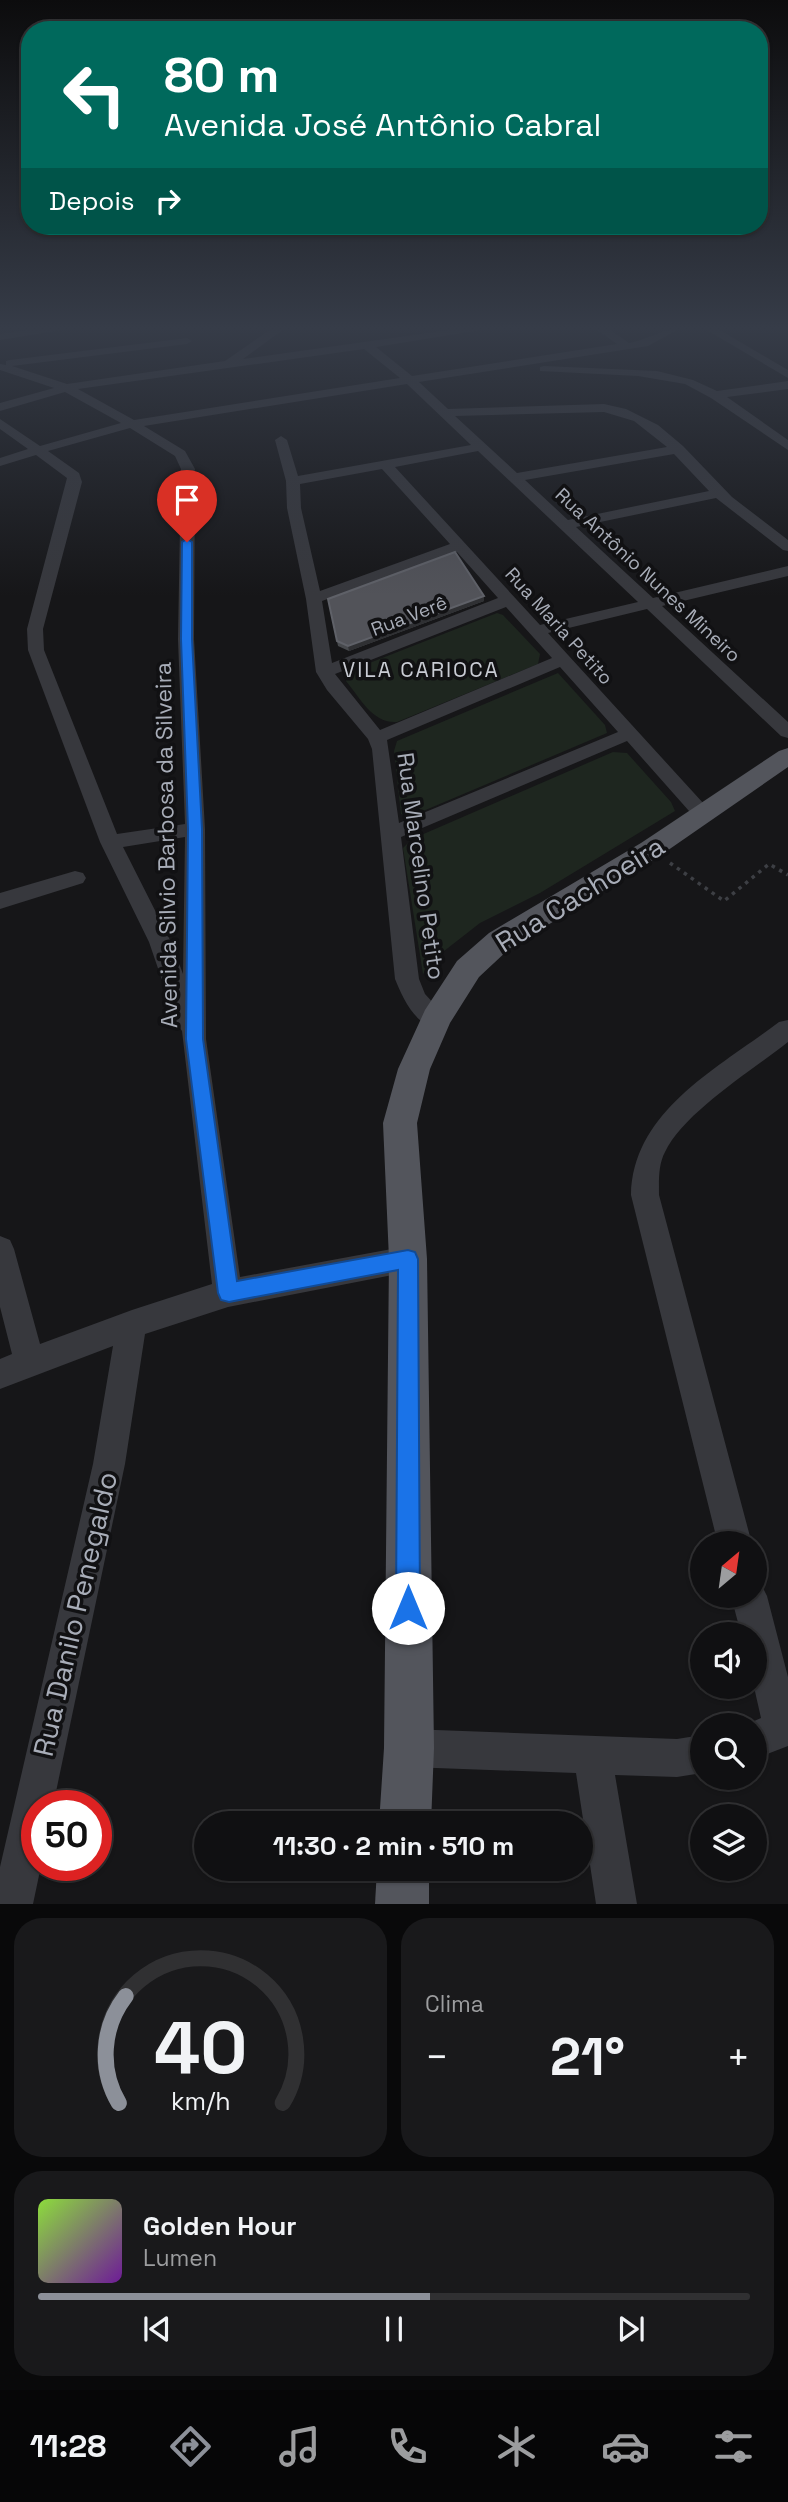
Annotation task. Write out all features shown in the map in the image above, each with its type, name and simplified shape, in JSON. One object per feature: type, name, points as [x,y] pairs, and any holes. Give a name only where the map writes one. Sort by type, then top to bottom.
[{"type":"main road","name":"Rua Cachoeira","points":[[406,1811],[408,1748],[408,1259],[400,1123],[414,1069],[436,1018],[468,969],[499,941],[651,849],[788,756]]},
{"type":"main road","points":[[402,1903],[403,1881]]},
{"type":"street","name":"Avenida Silvio Barbosa da Silveira","points":[[120,418],[172,447],[180,454],[188,469],[186,639],[195,829],[194,1039],[229,1293]]},
{"type":"street","points":[[0,463],[131,424],[169,418]]},
{"type":"street","name":"Rua Antônio Nunes Mineiro","points":[[449,418],[788,732]]},
{"type":"street","points":[[640,418],[678,449],[719,493],[788,547]]},
{"type":"street","points":[[748,418],[788,446]]},
{"type":"street","points":[[0,423],[69,471],[75,482],[35,629],[36,650],[110,842],[160,942],[194,1039]]},
{"type":"street","name":"Rua Marcelino Petito","points":[[281,440],[293,481],[294,508],[314,599],[326,672],[333,686],[377,738],[381,749],[407,979],[415,999],[436,1018]]},
{"type":"street","points":[[293,481],[480,447]]},
{"type":"street","points":[[513,478],[678,449]]},
{"type":"street","name":"Rua Maria Petito","points":[[385,464],[561,661],[704,814]]},
{"type":"street","points":[[563,525],[719,493]]},
{"type":"street","points":[[314,599],[459,546]]},
{"type":"street","points":[[535,631],[788,572]]},
{"type":"street","name":"Rua Verê","points":[[326,672],[508,600]]},
{"type":"street","points":[[377,738],[561,661]]},
{"type":"street","points":[[391,834],[628,734]]},
{"type":"street","points":[[110,842],[195,829]]},
{"type":"street","points":[[0,901],[75,878]]},
{"type":"street","points":[[732,1531],[645,1195],[646,1169],[656,1141],[677,1116],[788,1029]]},
{"type":"street","points":[[0,1249],[29,1362]]},
{"type":"street","points":[[0,1374],[132,1324],[229,1293],[408,1259]]},
{"type":"street","name":"Rua Danilo Penegaldo","points":[[12,1903],[109,1464],[132,1324]]},
{"type":"street","points":[[751,1608],[775,1732]]},
{"type":"street","points":[[408,1748],[677,1758],[690,1756]]},
{"type":"street","points":[[593,1755],[617,1903]]},
{"type":"path","points":[[651,849],[724,901],[769,864],[788,875]]},
{"type":"shaded area","points":[[497,613],[503,615],[540,654],[538,664],[397,722],[388,722],[374,714],[346,681],[349,671]]},
{"type":"shaded area","points":[[558,673],[605,725],[607,733],[409,817],[401,814],[394,751],[397,741]]},
{"type":"shaded area","points":[[613,752],[627,753],[671,802],[675,811],[540,893],[480,923],[439,955],[423,974],[403,848],[412,839]]},
{"type":"building","points":[[455,552],[484,596],[348,646],[337,641],[328,599]]},
{"type":"district","name":"VILA CARIOCA","points":[[421,669]]},
{"type":"route","points":[[187,542],[186,639],[195,829],[194,1039],[229,1293],[408,1259],[408,1608]]}]
